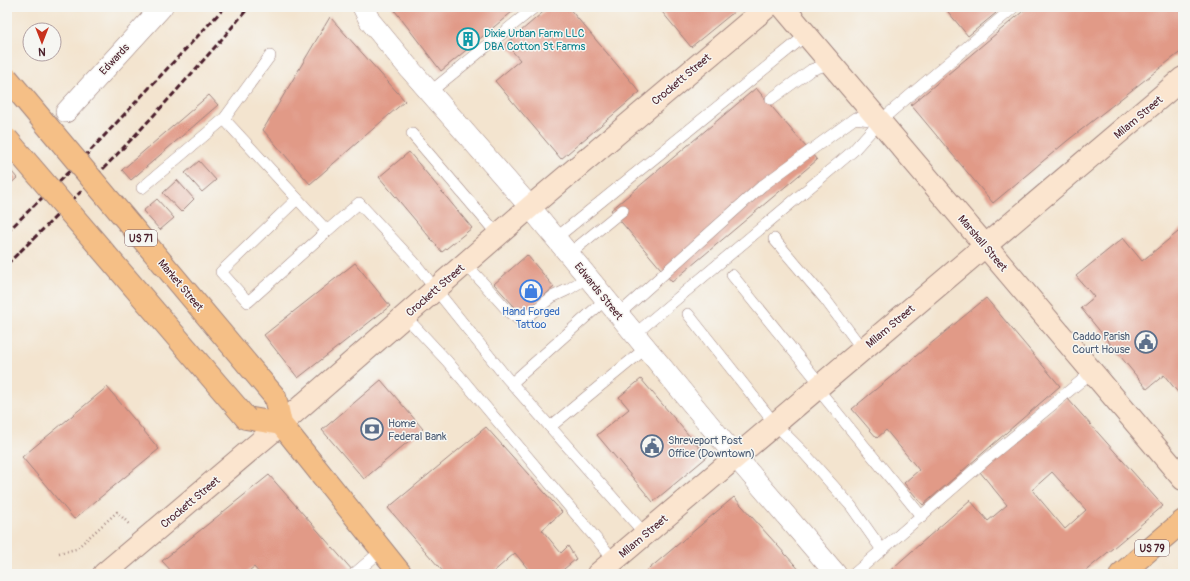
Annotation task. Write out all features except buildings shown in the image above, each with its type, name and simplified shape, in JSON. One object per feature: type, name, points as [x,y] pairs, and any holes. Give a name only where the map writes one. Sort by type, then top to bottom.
[{"type":"main road","name":"Market Street","points":[[7,78],[275,397],[281,424],[381,551],[401,574]]},
{"type":"main road","points":[[7,139],[246,418],[281,424]]},
{"type":"main road","name":"US 79","points":[[1121,574],[1183,522]]},
{"type":"street","name":"Edwards","points":[[66,112],[162,7]]},
{"type":"street","name":"Edwards Street","points":[[363,7],[370,21],[563,246],[736,457],[836,574]]},
{"type":"street","name":"Crockett Street","points":[[104,574],[281,424],[530,207],[767,7]]},
{"type":"street","name":"Marshall Street","points":[[783,7],[1183,479]]},
{"type":"street","name":"Milam Street","points":[[598,574],[1183,78]]},
{"type":"lane","points":[[430,92],[535,7]]},
{"type":"lane","points":[[550,427],[640,341],[853,151],[880,121],[1014,7]]},
{"type":"lane","points":[[563,246],[800,40],[810,38]]},
{"type":"lane","points":[[142,188],[224,119],[270,56]]},
{"type":"lane","points":[[770,99],[811,70],[831,63]]},
{"type":"lane","points":[[512,383],[613,307],[762,186],[855,118],[880,121]]},
{"type":"lane","points":[[224,119],[327,231]]},
{"type":"lane","points":[[412,134],[498,235]]},
{"type":"lane","points":[[297,199],[221,272],[248,302],[359,203],[413,261],[512,383],[645,534]]},
{"type":"lane","points":[[563,246],[623,210]]},
{"type":"lane","points":[[774,239],[825,299],[862,350]]},
{"type":"lane","points":[[465,263],[510,313],[520,320],[552,297],[569,289],[588,277]]},
{"type":"lane","points":[[732,275],[922,517]]},
{"type":"lane","points":[[688,314],[775,424],[805,454],[851,506],[882,550]]},
{"type":"lane","points":[[405,316],[447,361],[614,560]]},
{"type":"lane","points":[[854,574],[922,517],[988,458],[1092,372]]},
{"type":"lane","points":[[354,574],[381,551]]},
{"type":"path","points":[[59,553],[76,549],[118,512],[130,525]]},
{"type":"railway","points":[[7,232],[90,151],[225,7]]},
{"type":"railway","points":[[7,264],[132,139],[192,74],[249,7]]},
{"type":"place","name":"Dixie Urban Farm LLC DBA Cotton St Farms","points":[[468,39]]},
{"type":"place","name":"Hand Forged Tattoo","points":[[531,291]]},
{"type":"place","name":"Caddo Parish Court House","points":[[1146,342]]},
{"type":"place","name":"Home Federal Bank","points":[[372,429]]},
{"type":"place","name":"Shreveport Post Office (Downtown)","points":[[652,446]]}]
